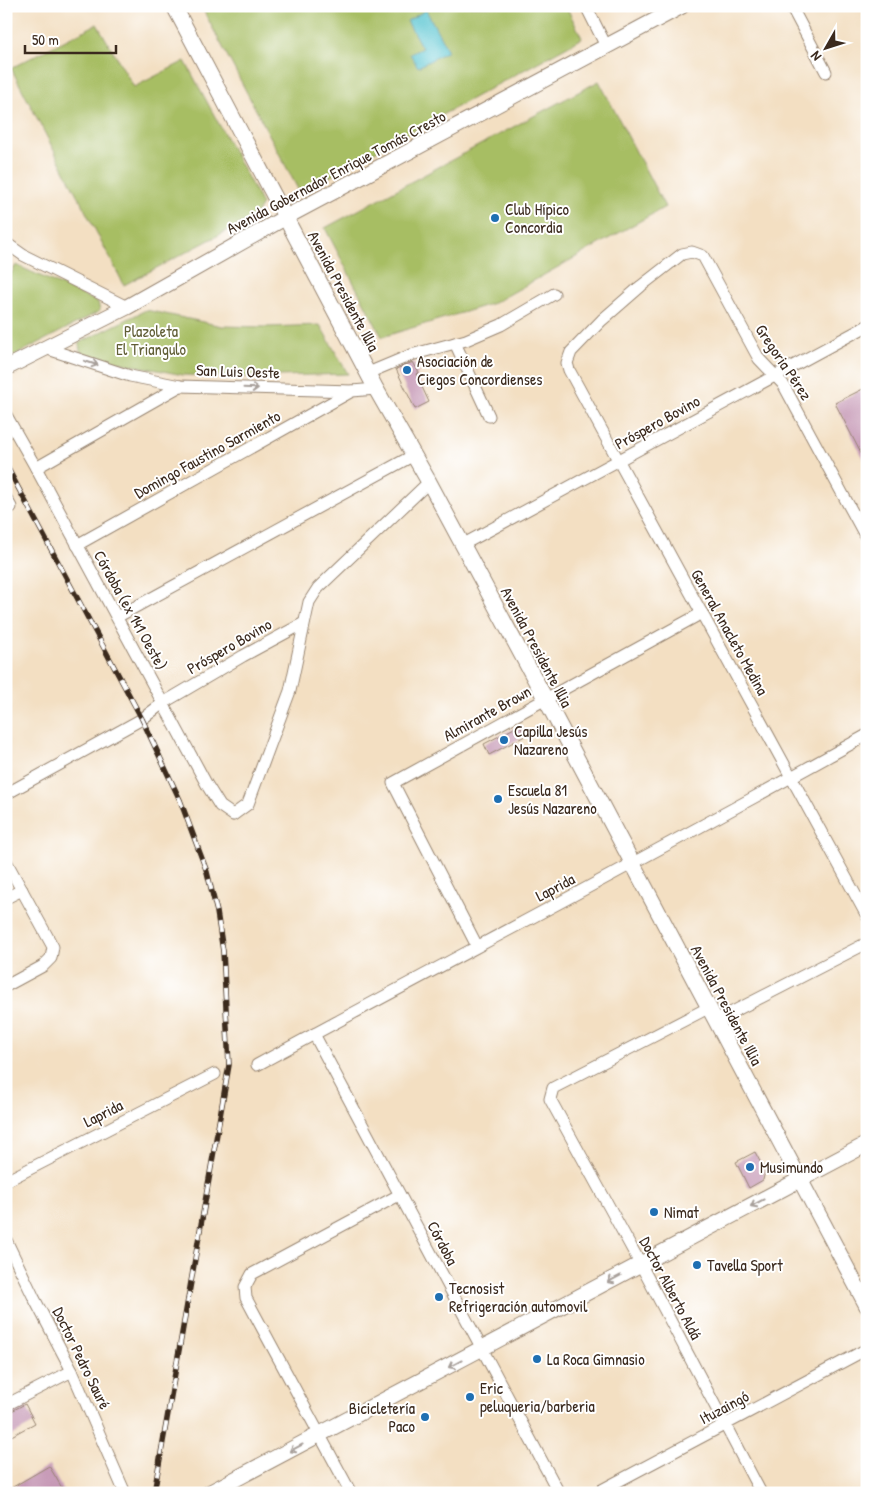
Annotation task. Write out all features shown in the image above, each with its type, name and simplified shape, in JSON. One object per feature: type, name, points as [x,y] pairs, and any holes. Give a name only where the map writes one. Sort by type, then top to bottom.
[{"type":"main road","name":"Avenida Presidente Illia","points":[[174,6],[376,389],[429,482],[546,700],[867,1306]]},
{"type":"main road","name":"Avenida Gobernador Enrique Tomás Cresto","points":[[6,368],[127,306],[286,217],[682,6]]},
{"type":"main road","points":[[209,1493],[867,1144]]},
{"type":"street","points":[[586,6],[606,46]]},
{"type":"street","points":[[791,6],[826,72]]},
{"type":"street","points":[[6,243],[23,255],[127,306]]},
{"type":"street","name":"Gregoria Pérez","points":[[567,363],[571,352],[602,320],[641,286],[682,254],[692,252],[703,256],[759,359],[783,384],[867,539]]},
{"type":"street","points":[[368,373],[412,354],[466,340],[501,325],[554,294]]},
{"type":"street","name":"Próspero Bovino","points":[[462,545],[867,326]]},
{"type":"street","points":[[455,343],[489,416]]},
{"type":"street","name":"San Luis Oeste","points":[[45,348],[130,376],[180,386],[352,391],[376,389]]},
{"type":"street","name":"General Anacleto Medina","points":[[567,363],[618,461],[867,916]]},
{"type":"street","points":[[36,468],[180,386]]},
{"type":"street","name":"Domingo Faustino Sarmiento","points":[[77,545],[352,391]]},
{"type":"street","name":"Córdoba (ex 141 Oeste)","points":[[6,415],[220,806],[233,815],[248,804],[258,778],[290,690],[304,623]]},
{"type":"street","points":[[117,617],[414,455]]},
{"type":"street","points":[[304,623],[309,602],[318,588],[429,482]]},
{"type":"street","name":"Almirante Brown","points":[[477,946],[393,783],[702,613]]},
{"type":"street","name":"Próspero Bovino","points":[[6,794],[142,719],[163,703],[304,623]]},
{"type":"street","name":"Laprida","points":[[257,1065],[633,864],[867,735]]},
{"type":"street","points":[[6,861],[53,948],[51,958],[43,966],[6,986]]},
{"type":"street","points":[[6,898],[22,890]]},
{"type":"street","points":[[712,1015],[867,943]]},
{"type":"street","name":"Doctor Alberto Aldá","points":[[712,1015],[553,1088],[550,1099],[641,1265],[761,1493]]},
{"type":"street","name":"Córdoba","points":[[314,1034],[559,1493]]},
{"type":"street","name":"Laprida","points":[[6,1181],[216,1074]]},
{"type":"street","points":[[351,1493],[246,1298],[245,1287],[252,1274],[399,1195]]},
{"type":"street","name":"Doctor Pedro Sauré","points":[[6,1240],[72,1371],[125,1493]]},
{"type":"street","name":"Ituzaingó","points":[[596,1493],[867,1348]]},
{"type":"street","points":[[6,1405],[72,1371]]},
{"type":"green space","points":[[201,6],[566,6],[582,38],[300,193]]},
{"type":"green space","points":[[97,24],[134,87],[185,61],[262,204],[255,216],[124,285],[11,68]]},
{"type":"green space","name":"Club Hípico Concordia","points":[[599,81],[665,207],[494,303],[382,337],[325,228]]},
{"type":"green space","points":[[16,265],[98,302],[100,311],[6,360],[6,282]]},
{"type":"green space","name":"Plazoleta El Triangulo","points":[[146,310],[222,326],[320,325],[348,374],[246,377],[183,375],[86,356],[80,351],[79,343]]},
{"type":"water","points":[[426,10],[448,51],[418,67],[410,54],[422,48],[407,21]]},
{"type":"building","points":[[413,362],[419,373],[416,374],[429,402],[415,409],[396,369]]},
{"type":"building","points":[[867,387],[867,465],[835,403]]},
{"type":"building","name":"Capilla Jesús Nazareno","points":[[520,725],[525,736],[489,755],[484,744]]},
{"type":"building","name":"Musimundo","points":[[755,1152],[765,1171],[763,1180],[749,1188],[736,1162]]},
{"type":"building","points":[[25,1404],[35,1423],[6,1439],[6,1414]]},
{"type":"building","points":[[49,1466],[65,1493],[6,1493],[6,1491]]},
{"type":"railway","points":[[6,465],[142,719],[180,800],[207,872],[217,912],[223,951],[229,1065],[154,1493]]},
{"type":"place","name":"Club Hípico Concordia","points":[[495,218]]},
{"type":"place","name":"Asociación de Ciegos Concordienses","points":[[407,370]]},
{"type":"place","name":"Capilla Jesús Nazareno","points":[[504,740]]},
{"type":"place","name":"Escuela 81 Jesús Nazareno","points":[[498,799]]},
{"type":"place","name":"Musimundo","points":[[750,1167]]},
{"type":"place","name":"Nimat","points":[[654,1212]]},
{"type":"place","name":"Tavella Sport","points":[[697,1265]]},
{"type":"place","name":"Tecnosist Refrigeración automovil","points":[[439,1297]]},
{"type":"place","name":"La Roca Gimnasio","points":[[537,1359]]},
{"type":"place","name":"Eric peluqueria/barberia","points":[[470,1397]]},
{"type":"place","name":"Bicicletería Paco","points":[[425,1417]]}]
